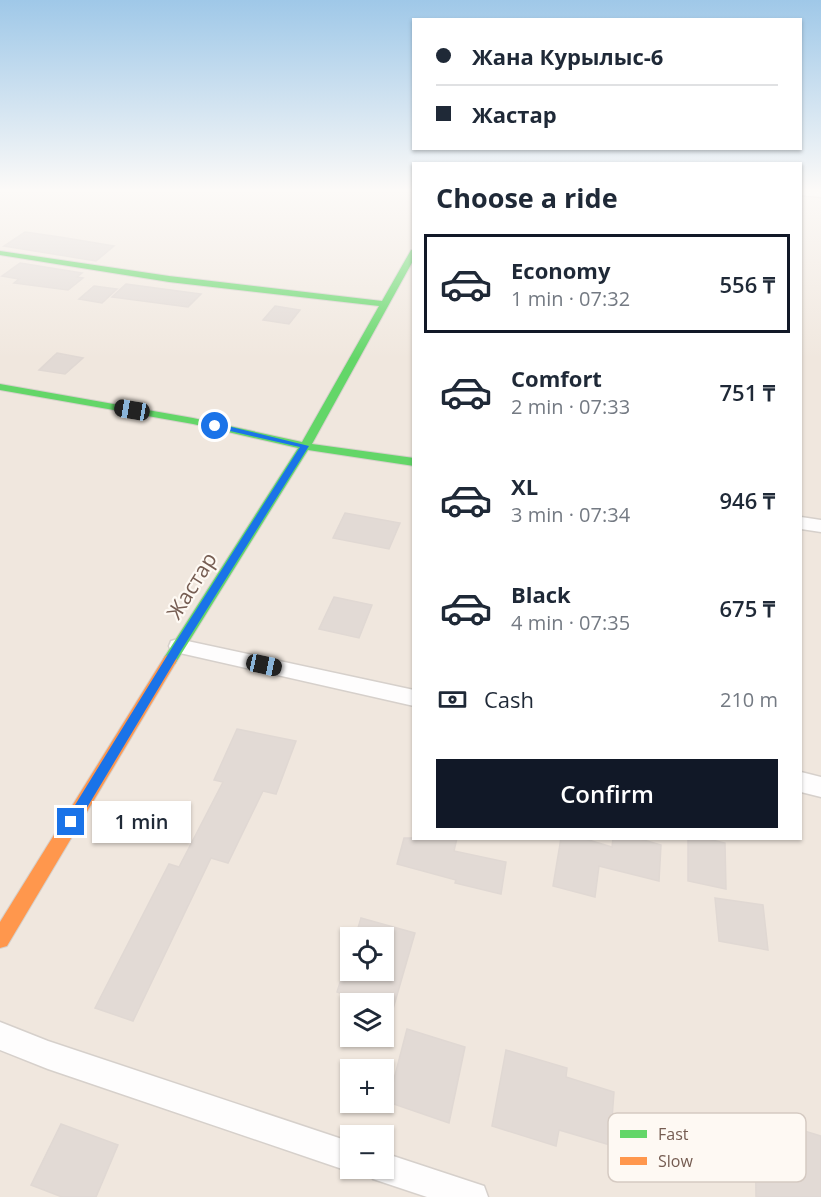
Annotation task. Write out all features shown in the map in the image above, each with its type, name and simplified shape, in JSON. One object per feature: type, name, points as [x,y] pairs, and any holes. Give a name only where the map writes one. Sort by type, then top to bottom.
[{"type":"street","points":[[0,253],[169,279],[385,304]]},
{"type":"street","name":"Жастар","points":[[0,939],[178,646],[305,446],[412,256]]},
{"type":"street","points":[[0,387],[193,421],[305,446],[412,462]]},
{"type":"street","points":[[802,523],[821,526]]},
{"type":"street","points":[[178,646],[412,698]]},
{"type":"street","points":[[802,782],[821,787]]},
{"type":"street","points":[[0,1036],[48,1055],[340,1153]]},
{"type":"street","points":[[394,1171],[473,1197]]},
{"type":"shaded area","points":[[0,248],[412,248],[412,840],[802,840],[802,248],[821,248],[821,1197],[0,1197]]},
{"type":"building","points":[[15,248],[112,248],[96,261]]},
{"type":"building","points":[[20,263],[82,273],[77,277],[83,278],[68,290],[14,283],[19,279],[2,276]]},
{"type":"building","points":[[126,284],[201,294],[188,307],[112,297]]},
{"type":"building","points":[[94,286],[117,289],[102,303],[79,299]]},
{"type":"building","points":[[275,306],[300,310],[289,324],[263,320]]},
{"type":"building","points":[[57,353],[83,358],[65,374],[39,370]]},
{"type":"building","points":[[345,513],[400,523],[389,549],[333,538]]},
{"type":"building","points":[[334,597],[372,605],[359,638],[319,629]]},
{"type":"building","points":[[237,729],[296,741],[276,794],[263,791],[228,863],[211,858],[133,1021],[95,1008],[169,864],[179,867],[223,782],[214,780]]},
{"type":"building","points":[[404,838],[457,840],[454,851],[506,862],[501,894],[455,883],[456,880],[397,864]]},
{"type":"building","points":[[561,840],[589,840],[612,847],[613,840],[644,840],[661,845],[659,881],[599,866],[595,897],[553,886]]},
{"type":"building","points":[[688,840],[712,840],[725,843],[726,889],[688,881]]},
{"type":"building","points":[[715,898],[763,905],[768,950],[719,941]]},
{"type":"building","points":[[361,918],[393,927],[358,927]]},
{"type":"building","points":[[394,927],[415,933],[394,1006],[394,993],[337,992],[340,981],[394,981]]},
{"type":"building","points":[[407,1029],[465,1047],[449,1123],[394,1104],[394,1079]]},
{"type":"building","points":[[506,1050],[567,1068],[566,1077],[614,1092],[612,1113],[608,1113],[608,1144],[559,1130],[556,1146],[492,1126]]},
{"type":"building","points":[[61,1124],[118,1145],[96,1197],[62,1197],[31,1185]]},
{"type":"building","points":[[806,1131],[821,1136],[821,1197],[756,1197],[756,1182],[806,1182]]},
{"type":"traffic: fast","points":[[0,253],[169,279],[385,304]]},
{"type":"traffic: fast","points":[[170,660],[305,446],[412,256]]},
{"type":"traffic: fast","points":[[0,387],[193,421],[305,446],[412,462]]},
{"type":"traffic: slow","points":[[0,939],[170,660]]},
{"type":"route","points":[[71,822],[178,646],[305,446],[215,426]]}]
